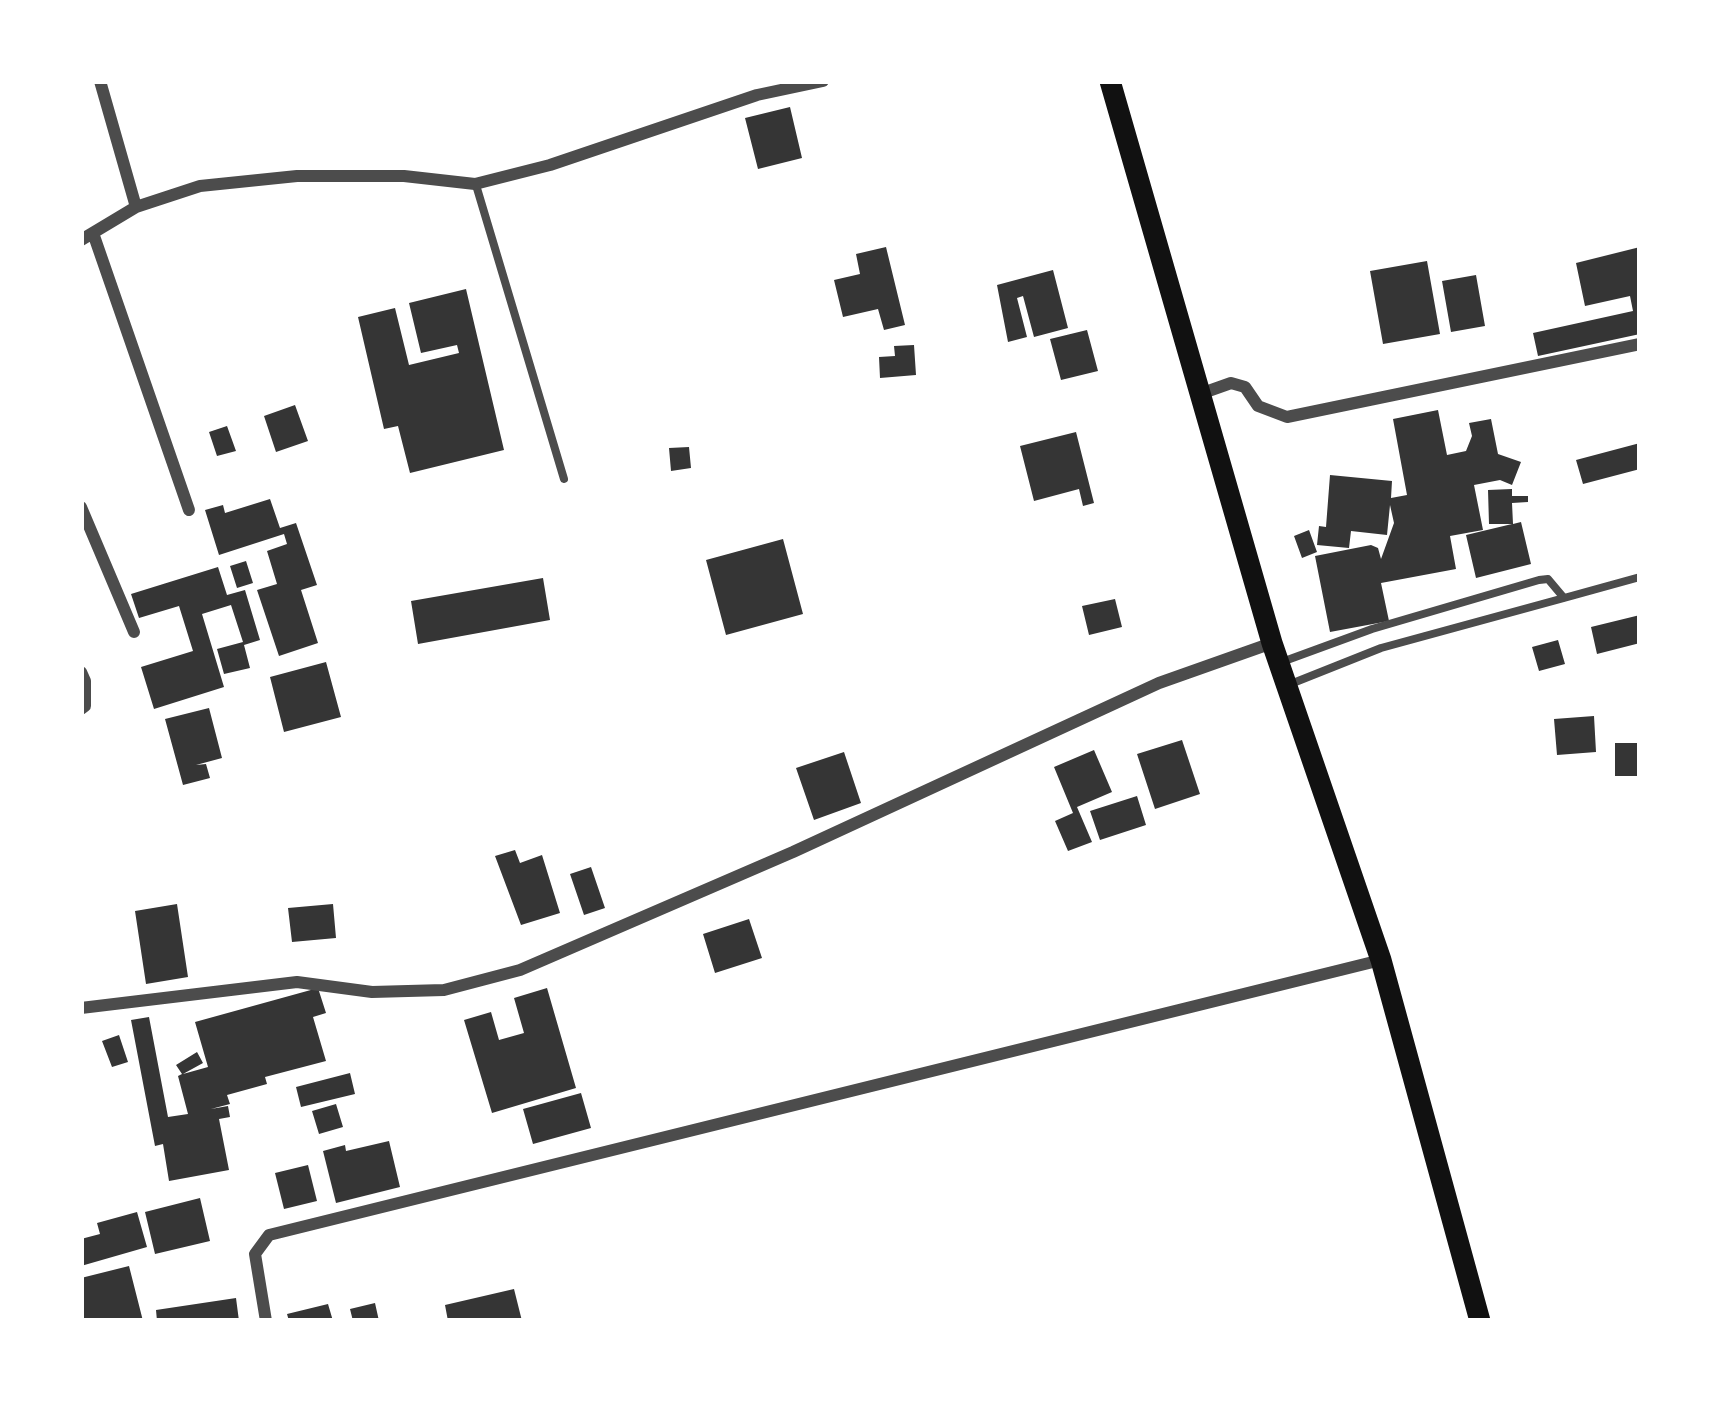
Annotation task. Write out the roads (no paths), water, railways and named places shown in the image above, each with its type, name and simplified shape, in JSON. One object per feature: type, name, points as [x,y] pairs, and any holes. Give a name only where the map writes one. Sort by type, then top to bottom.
[{"type":"main road","points":[[1110,81],[1276,653],[1381,960],[1480,1321]]},
{"type":"street","points":[[100,81],[136,207]]},
{"type":"street","points":[[189,510],[87,237],[136,207],[200,186],[297,176],[404,176],[475,184],[550,165],[757,95],[823,81]]},
{"type":"street","points":[[1200,394],[1232,383],[1245,387],[1258,406],[1287,417],[1640,344]]},
{"type":"street","points":[[81,507],[134,632]]},
{"type":"street","points":[[81,1008],[297,982],[372,992],[444,990],[520,970],[793,852],[1159,682],[1276,653]]},
{"type":"street","points":[[81,672],[85,681],[81,709]]},
{"type":"street","points":[[266,1321],[254,1254],[269,1235],[1381,960]]},
{"type":"lane","points":[[475,184],[564,479]]},
{"type":"lane","points":[[1286,685],[1381,648],[1640,578]]},
{"type":"lane","points":[[1276,653],[1539,580],[1548,579],[1564,598]]}]
